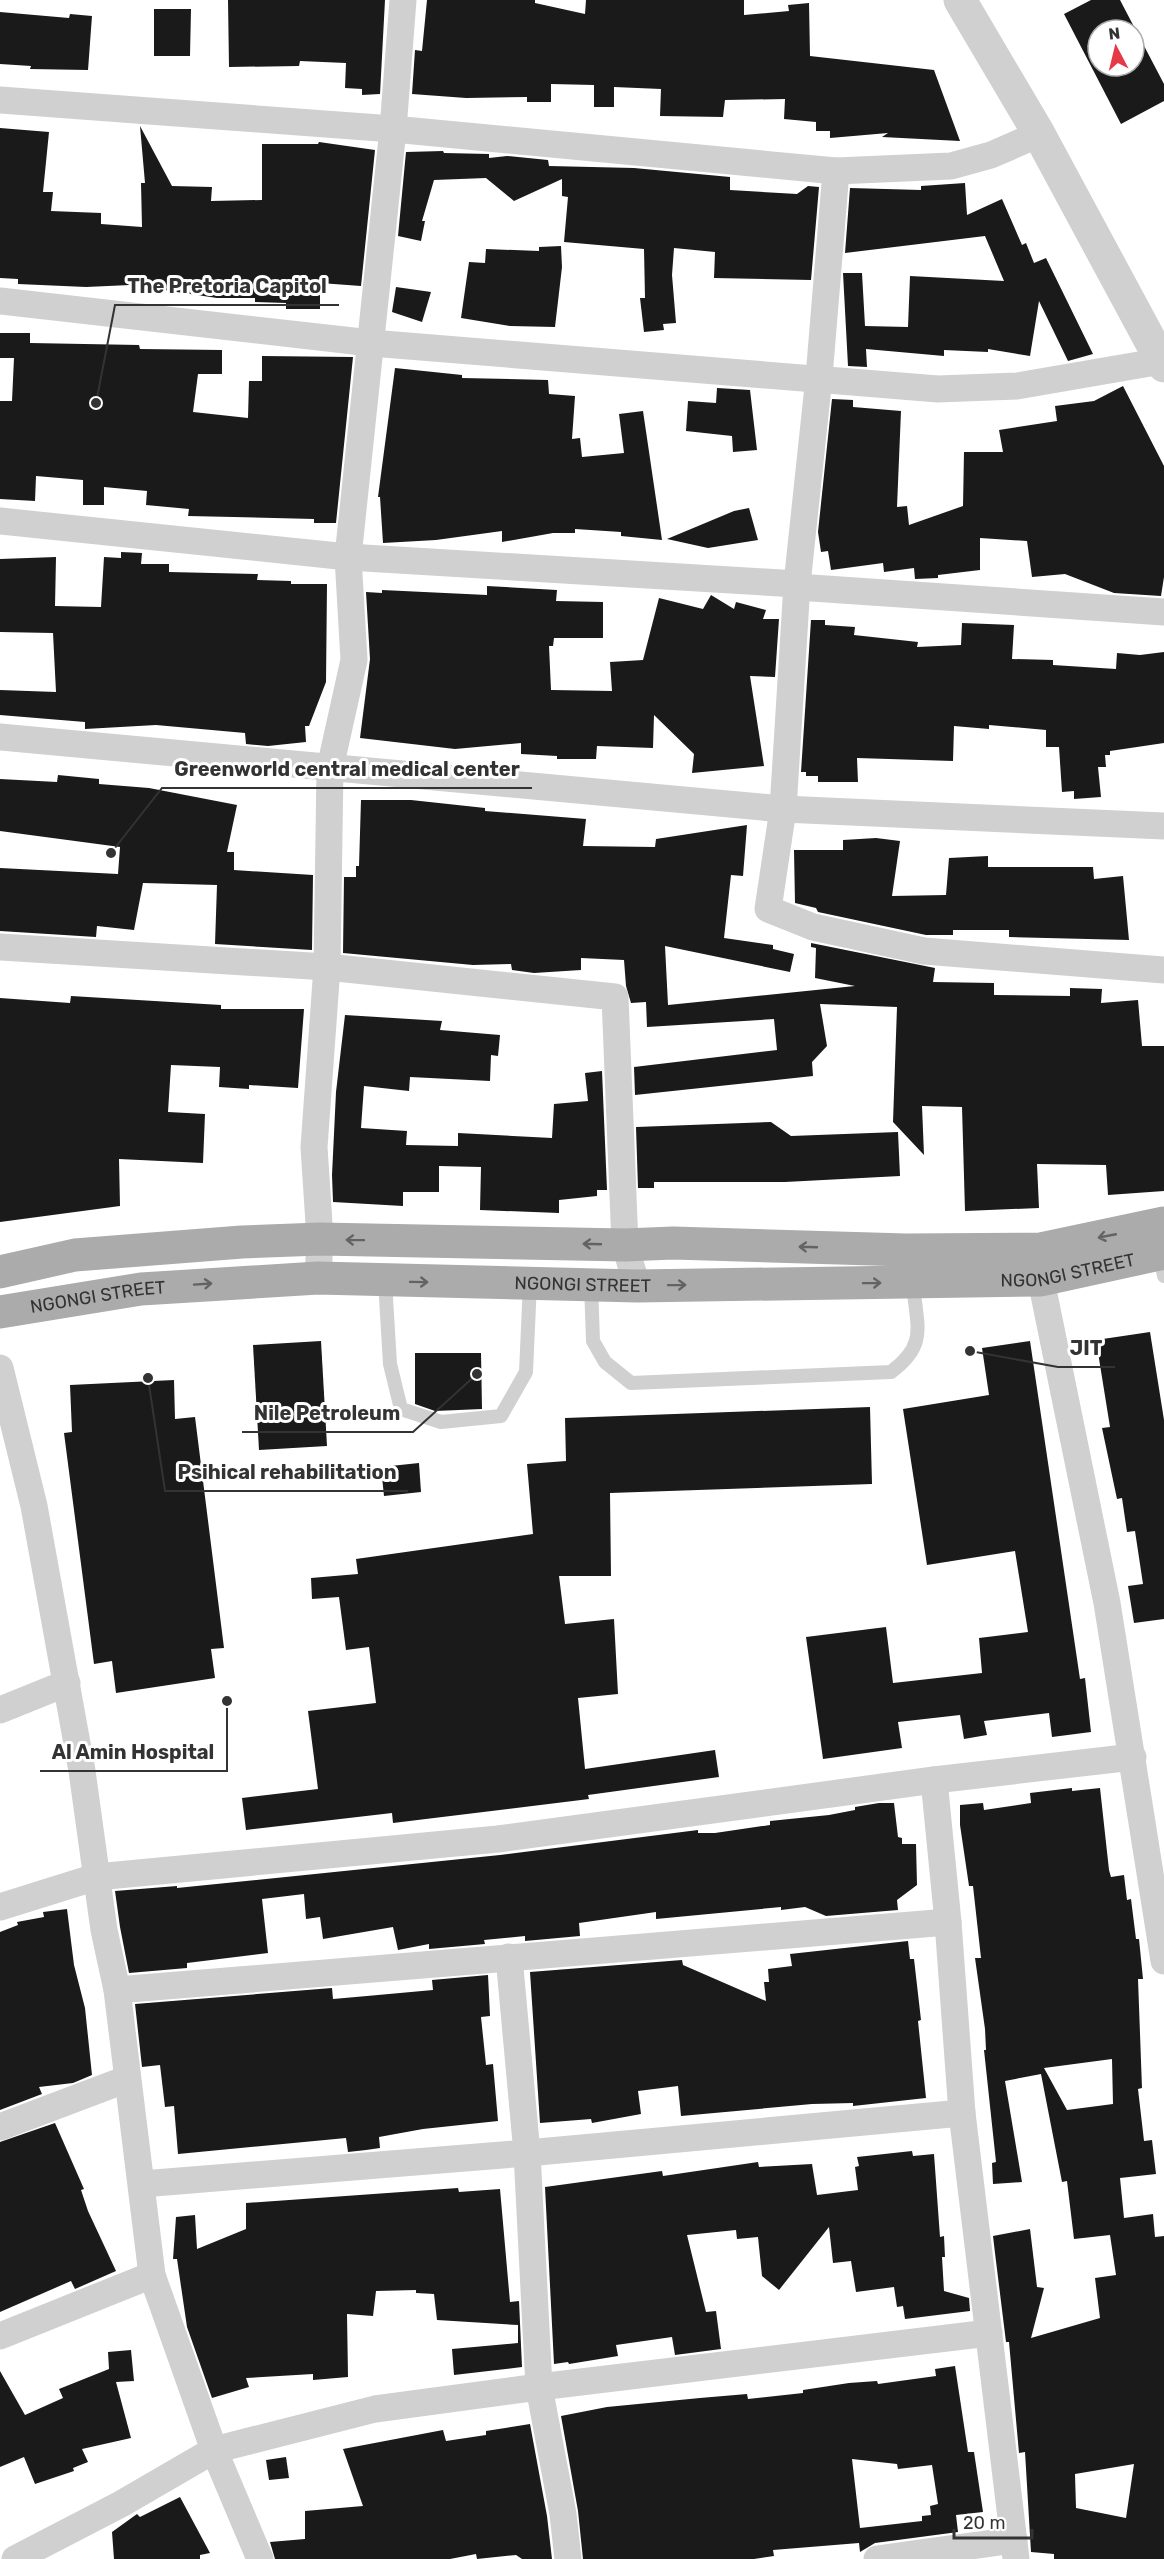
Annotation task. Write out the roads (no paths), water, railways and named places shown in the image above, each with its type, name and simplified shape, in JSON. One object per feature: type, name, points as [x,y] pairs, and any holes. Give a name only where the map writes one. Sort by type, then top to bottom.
[{"type":"main road","name":"NGONGI STREET","points":[[0,1272],[75,1255],[139,1248],[320,1239],[625,1245],[673,1243],[906,1250],[1041,1264]]},
{"type":"main road","name":"NGONGI STREET","points":[[0,1312],[59,1300],[141,1289],[318,1278],[591,1283],[636,1286],[913,1283],[1041,1264],[1163,1252]]},
{"type":"street","points":[[318,1278],[320,1239],[314,1147],[327,967],[330,768],[354,660],[348,557],[393,129],[403,0]]},
{"type":"street","points":[[0,301],[370,343],[819,377],[939,389],[1017,386],[1163,363],[1039,134],[963,1]]},
{"type":"street","points":[[0,100],[393,129],[836,171],[951,166],[990,155],[1039,134]]},
{"type":"street","points":[[836,171],[819,377],[797,584],[783,809],[768,909],[813,927],[924,951],[1164,970]]},
{"type":"street","points":[[0,520],[348,557],[797,584],[797,587],[1164,612]]},
{"type":"street","points":[[0,737],[783,809],[1164,826]]},
{"type":"street","points":[[0,947],[327,967],[615,997],[625,1245],[636,1286]]},
{"type":"street","points":[[1041,1264],[1107,1603],[1164,1961]]},
{"type":"street","points":[[0,1368],[34,1506],[82,1771],[96,1877],[117,1990],[153,2275],[214,2450],[260,2559]]},
{"type":"street","points":[[0,1710],[67,1683]]},
{"type":"street","points":[[0,1907],[96,1877],[498,1839],[934,1780],[1133,1757]]},
{"type":"street","points":[[877,2559],[1015,2549],[962,2113],[948,1922],[934,1780]]},
{"type":"street","points":[[117,1990],[948,1922]]},
{"type":"street","points":[[509,1957],[527,2153],[538,2387],[563,2514],[568,2559]]},
{"type":"street","points":[[0,2127],[127,2079]]},
{"type":"street","points":[[142,2184],[527,2153],[962,2113]]},
{"type":"street","points":[[0,2336],[153,2275]]},
{"type":"street","points":[[15,2559],[121,2504],[214,2450],[375,2409],[538,2387],[989,2334]]},
{"type":"lane","points":[[384,1281],[390,1364],[402,1409],[441,1422],[501,1416],[526,1372],[530,1283]]},
{"type":"lane","points":[[591,1283],[593,1341],[605,1362],[631,1383],[891,1372],[905,1361],[918,1342],[913,1283]]},
{"type":"place","name":"The Pretoria Capitol","points":[[96,403]]},
{"type":"place","name":"Greenworld central medical center","points":[[111,853]]},
{"type":"place","name":"JIT","points":[[970,1351]]},
{"type":"place","name":"Nile Petroleum","points":[[477,1374]]},
{"type":"place","name":"Psihical rehabilitation","points":[[148,1378]]},
{"type":"place","name":"Al Amin Hospital","points":[[227,1701]]}]
